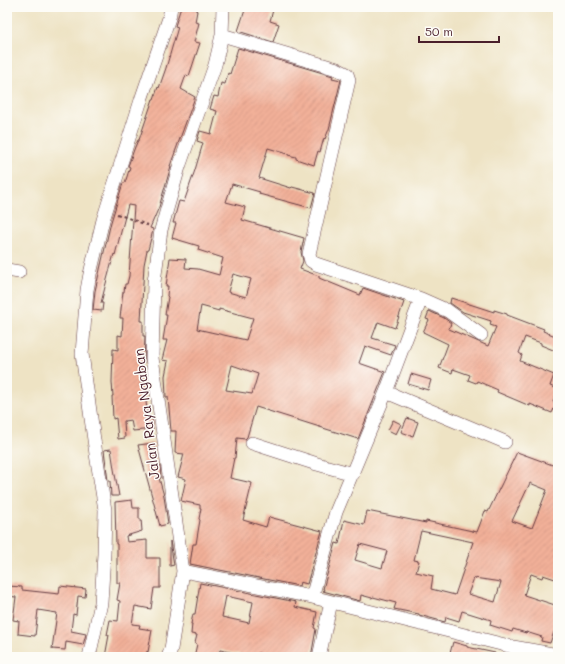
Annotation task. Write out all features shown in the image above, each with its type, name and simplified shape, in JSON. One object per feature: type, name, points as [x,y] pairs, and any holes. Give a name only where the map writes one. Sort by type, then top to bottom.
[{"type":"street","points":[[89,657],[101,603],[105,510],[82,354],[87,290],[103,220],[169,18],[171,7]]},
{"type":"street","name":"Jalan Raya Ngaban","points":[[168,657],[171,649],[183,571],[152,358],[154,282],[161,230],[169,198],[215,65],[222,35],[223,7]]},
{"type":"street","points":[[222,35],[337,69],[347,74],[349,80],[309,254],[311,260],[316,264],[421,299],[448,311],[481,335]]},
{"type":"street","points":[[312,597],[336,512],[386,392],[421,299]]},
{"type":"street","points":[[386,392],[505,442]]},
{"type":"street","points":[[252,443],[353,474]]},
{"type":"street","points":[[183,571],[312,597],[512,652],[558,655]]},
{"type":"street","points":[[318,657],[331,602]]},
{"type":"path","points":[[118,214],[146,225]]},
{"type":"building","points":[[181,7],[197,7],[195,22],[199,23],[194,42],[200,43],[189,76],[186,75],[181,89],[195,97],[170,166],[159,207],[150,228],[153,229],[144,265],[141,321],[143,321],[143,336],[145,336],[144,363],[141,363],[141,383],[143,394],[145,394],[148,418],[152,418],[153,429],[133,431],[131,420],[124,421],[125,438],[118,439],[116,418],[113,419],[113,349],[118,350],[118,335],[122,336],[123,318],[120,318],[123,292],[129,276],[134,206],[128,205],[101,303],[103,303],[102,311],[93,310],[95,291],[111,222],[123,183],[125,183],[130,167],[128,166],[166,68],[178,27],[175,26]]},
{"type":"building","points":[[246,7],[264,7],[273,10],[270,21],[279,24],[273,42],[238,31]]},
{"type":"building","points":[[238,48],[333,76],[332,78],[341,80],[329,129],[325,139],[324,138],[320,152],[318,151],[314,165],[296,159],[296,157],[288,154],[268,148],[259,178],[291,188],[315,193],[311,208],[259,194],[260,192],[232,184],[226,202],[245,207],[242,220],[304,238],[301,252],[303,261],[300,269],[360,295],[363,288],[404,302],[395,328],[378,322],[372,338],[395,345],[391,355],[365,346],[359,363],[385,372],[358,439],[256,407],[247,437],[245,439],[237,438],[235,458],[230,478],[252,483],[243,520],[266,527],[269,517],[322,531],[307,584],[300,582],[299,586],[190,564],[193,544],[196,544],[201,508],[200,505],[181,501],[186,479],[178,477],[184,454],[175,453],[176,431],[171,431],[168,397],[166,397],[165,376],[168,361],[162,360],[167,340],[163,340],[167,315],[165,315],[168,286],[166,286],[170,258],[186,259],[185,268],[198,269],[219,275],[223,258],[198,250],[199,246],[172,238],[176,223],[173,223],[179,201],[184,202],[203,143],[197,141],[200,131],[211,134],[217,111],[210,109],[214,96],[218,97],[221,83],[225,84],[228,73],[230,74]],"holes":[[[233,274],[251,279],[246,297],[228,292]],[[201,306],[253,318],[246,340],[197,329]],[[232,365],[258,374],[252,394],[226,390]]]},
{"type":"building","points":[[451,298],[494,312],[494,310],[507,314],[544,329],[543,331],[558,337],[558,352],[525,337],[519,353],[522,355],[520,361],[554,375],[550,386],[558,389],[553,402],[556,404],[552,413],[530,404],[530,406],[497,392],[498,390],[477,381],[476,383],[468,380],[470,375],[453,369],[452,373],[439,368],[448,344],[423,332],[429,320],[426,319],[429,311],[451,323],[449,329],[488,346],[496,327],[490,325],[491,321],[463,312],[450,303]]},
{"type":"building","points":[[411,374],[431,380],[428,390],[408,384]]},
{"type":"building","points":[[407,418],[418,422],[413,436],[401,432]]},
{"type":"building","points":[[393,420],[401,424],[396,434],[388,430]]},
{"type":"building","points":[[154,443],[157,467],[160,466],[161,478],[159,478],[164,496],[168,524],[160,526],[138,445]]},
{"type":"building","points":[[111,449],[119,496],[111,496],[110,481],[108,481],[104,450]]},
{"type":"building","points":[[517,452],[558,467],[558,580],[543,575],[542,578],[531,574],[524,595],[558,606],[558,634],[554,632],[550,643],[541,641],[542,637],[526,632],[513,629],[512,632],[490,625],[491,620],[462,611],[459,621],[446,617],[445,622],[419,614],[394,609],[396,603],[373,597],[361,595],[360,601],[323,591],[336,543],[339,544],[344,520],[364,525],[367,511],[426,523],[426,521],[477,532],[485,511],[488,512]],"holes":[[[530,483],[547,490],[532,528],[512,521]],[[421,531],[473,542],[455,595],[431,589],[433,576],[416,572],[419,561],[414,560]],[[360,544],[387,551],[382,568],[355,560]],[[474,578],[501,582],[495,602],[468,594]]]},
{"type":"building","points":[[132,500],[133,508],[139,508],[139,519],[141,519],[142,531],[126,536],[127,542],[147,540],[147,558],[160,558],[160,588],[154,588],[151,609],[135,606],[132,624],[140,625],[139,628],[152,630],[146,657],[105,657],[110,620],[118,621],[120,601],[117,600],[120,583],[117,583],[115,502]]},
{"type":"building","points":[[170,541],[174,565],[170,566]]},
{"type":"building","points":[[200,583],[296,602],[295,607],[317,612],[314,628],[316,629],[311,657],[278,657],[258,653],[257,657],[242,657],[243,655],[220,650],[218,657],[194,657],[197,644],[195,643],[197,635],[191,634],[191,624],[193,614],[195,614]],"holes":[[[226,596],[253,602],[249,623],[222,617]]]},
{"type":"building","points":[[8,586],[22,587],[22,590],[59,594],[60,586],[86,589],[85,597],[78,596],[76,615],[73,614],[71,631],[86,634],[83,645],[66,642],[65,650],[52,649],[57,613],[38,610],[35,636],[18,634],[19,621],[13,620],[16,597],[7,596]]},
{"type":"building","points":[[453,642],[467,647],[495,653],[495,657],[449,657]]}]
